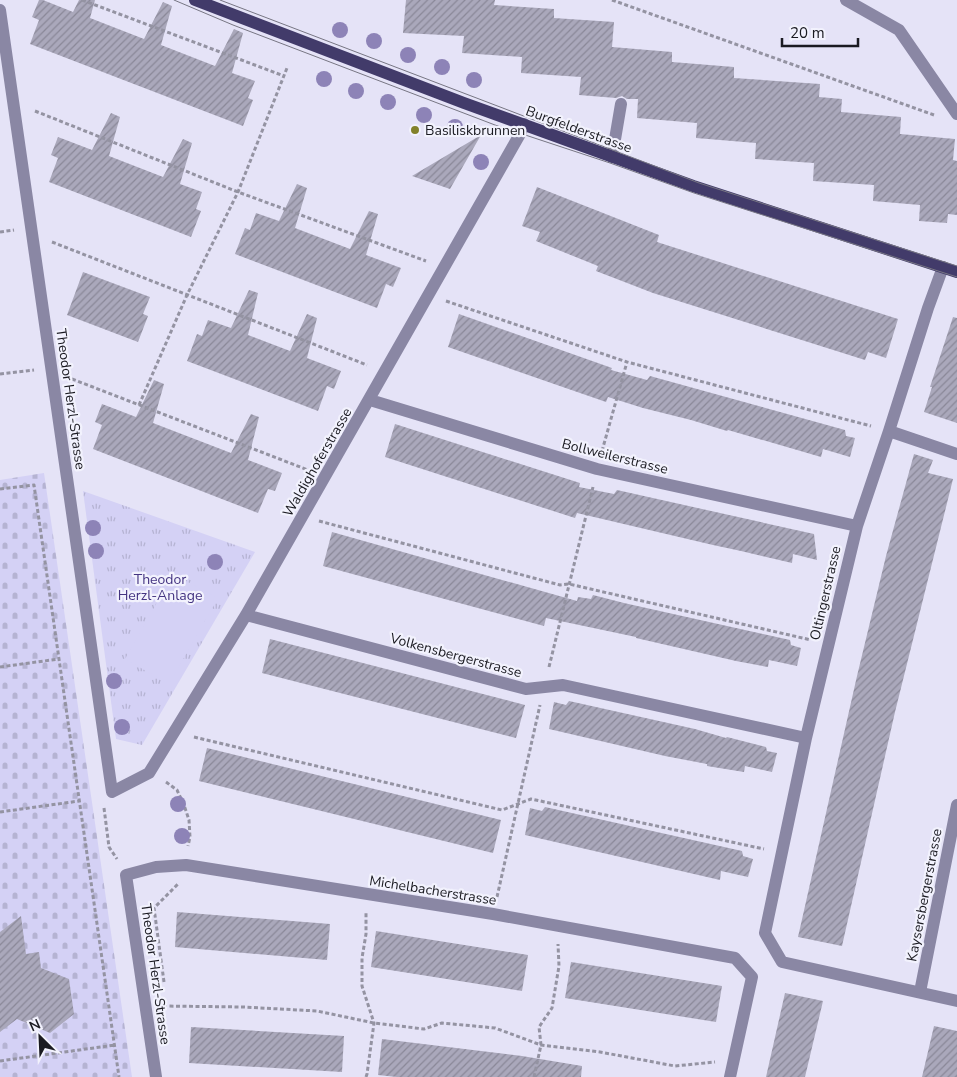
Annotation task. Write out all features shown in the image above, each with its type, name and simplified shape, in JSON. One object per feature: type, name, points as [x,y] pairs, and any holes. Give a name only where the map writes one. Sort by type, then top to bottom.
[{"type":"main road","name":"Burgfelderstrasse","points":[[195,0],[455,100],[693,186],[957,272]]},
{"type":"street","points":[[846,0],[899,30],[957,114]]},
{"type":"street","name":"Theodor Herzl-Strasse","points":[[0,10],[112,792]]},
{"type":"street","points":[[612,157],[621,104]]},
{"type":"street","name":"Waldighoferstrasse","points":[[149,773],[246,615],[303,517],[524,124]]},
{"type":"street","name":"Oltingerstrasse","points":[[920,992],[782,962],[765,933],[806,738],[857,526],[943,267]]},
{"type":"street","name":"Bollweilerstrasse","points":[[370,400],[597,469],[857,526]]},
{"type":"street","points":[[889,431],[957,454]]},
{"type":"street","name":"Volkensbergerstrasse","points":[[246,615],[526,689],[563,685],[806,738]]},
{"type":"street","points":[[112,792],[149,773]]},
{"type":"street","name":"Kaysersbergerstrasse","points":[[920,992],[957,805]]},
{"type":"street","name":"Michelbacherstrasse","points":[[126,875],[156,867],[186,865],[493,914],[735,958],[752,978],[731,1071]]},
{"type":"street","name":"Theodor Herzl-Strasse","points":[[126,875],[156,1077]]},
{"type":"street","points":[[920,992],[957,1001]]},
{"type":"path","points":[[82,0],[284,76]]},
{"type":"path","points":[[612,0],[938,116]]},
{"type":"path","points":[[139,405],[187,294],[238,192],[287,68]]},
{"type":"path","points":[[13,103],[238,192],[444,267]]},
{"type":"path","points":[[32,234],[386,372]]},
{"type":"path","points":[[429,295],[626,362],[889,431]]},
{"type":"path","points":[[493,914],[544,687],[597,469],[626,362]]},
{"type":"path","points":[[0,374],[52,369],[139,405],[326,477]]},
{"type":"path","points":[[0,489],[34,485],[119,1077]]},
{"type":"path","points":[[303,517],[560,585],[569,584],[828,645]]},
{"type":"path","points":[[0,667],[59,659]]},
{"type":"path","points":[[179,725],[195,738],[502,810],[531,799],[782,853]]},
{"type":"path","points":[[149,773],[176,790],[189,820],[190,837],[183,880],[154,908],[164,985]]},
{"type":"path","points":[[112,792],[104,804],[109,847],[126,875]]},
{"type":"path","points":[[0,812],[79,801]]},
{"type":"path","points":[[366,894],[366,934],[362,958],[362,986],[374,1023],[366,1077]]},
{"type":"path","points":[[534,1077],[541,1045],[539,1027],[552,1008],[558,966],[557,926]]},
{"type":"path","points":[[166,1000],[168,1014]]},
{"type":"path","points":[[145,1007],[242,1007],[317,1011],[374,1023],[424,1029],[442,1023],[495,1028],[541,1045],[600,1052],[674,1066],[713,1062],[731,1071]]},
{"type":"path","points":[[0,1061],[115,1045]]},
{"type":"green space","points":[[44,473],[132,1077],[0,1077],[0,480]]},
{"type":"green space","name":"Theodor Herzl-Anlage","points":[[83,491],[255,552],[142,745],[116,739]]},
{"type":"green space","points":[[173,574],[218,598],[169,684],[125,659]]},
{"type":"building","points":[[39,0],[73,12],[79,0],[95,0],[90,18],[144,39],[163,2],[172,6],[161,45],[215,66],[234,29],[243,33],[232,73],[255,81],[248,98],[253,100],[243,126],[30,44],[39,20],[32,17]]},
{"type":"building","points":[[406,0],[495,0],[494,5],[554,9],[554,18],[614,22],[612,47],[672,52],[672,62],[734,67],[734,78],[820,84],[819,97],[842,99],[841,112],[901,117],[900,134],[955,139],[953,160],[957,161],[957,215],[948,214],[947,223],[919,221],[920,205],[873,201],[874,185],[813,181],[814,163],[755,159],[756,143],[696,138],[697,123],[637,118],[638,99],[627,99],[622,96],[616,98],[579,95],[581,77],[521,73],[522,57],[462,53],[464,36],[403,33]]},
{"type":"building","points":[[111,113],[120,117],[109,156],[163,177],[183,139],[192,143],[180,184],[202,192],[196,209],[201,211],[191,237],[49,182],[58,158],[51,155],[58,137],[92,150]]},
{"type":"building","points":[[481,135],[450,189],[412,176]]},
{"type":"building","points":[[297,184],[307,188],[295,228],[350,249],[369,211],[378,214],[366,255],[401,268],[393,287],[386,284],[377,308],[235,254],[245,228],[250,230],[256,213],[279,221]]},
{"type":"building","points":[[537,187],[659,235],[657,242],[898,319],[886,358],[868,352],[865,360],[653,293],[596,271],[598,266],[536,241],[540,232],[522,226]]},
{"type":"building","points":[[83,272],[150,297],[143,314],[148,316],[138,342],[67,315]]},
{"type":"building","points":[[249,290],[258,293],[248,335],[290,351],[307,314],[317,318],[307,358],[341,371],[334,389],[327,386],[318,411],[187,361],[197,334],[202,336],[208,320],[231,328]]},
{"type":"building","points":[[459,314],[612,368],[611,370],[647,380],[650,376],[845,430],[846,436],[855,438],[850,457],[823,449],[821,457],[608,397],[606,402],[448,347]]},
{"type":"building","points":[[953,317],[957,318],[957,423],[924,412],[932,387],[930,387]]},
{"type":"building","points":[[154,380],[164,384],[153,423],[231,453],[251,414],[259,417],[248,460],[282,473],[275,491],[268,489],[258,513],[93,449],[102,425],[95,422],[102,404],[136,417]]},
{"type":"building","points":[[395,424],[580,483],[579,487],[614,494],[617,490],[814,534],[817,560],[793,554],[792,563],[577,513],[575,518],[385,457]]},
{"type":"building","points":[[914,454],[933,460],[928,473],[953,479],[895,712],[842,946],[798,937],[857,676],[886,556]]},
{"type":"building","points":[[332,532],[577,601],[578,597],[591,599],[593,595],[790,640],[791,645],[801,648],[797,666],[769,660],[768,667],[736,661],[546,618],[544,626],[323,566]]},
{"type":"building","points":[[270,639],[525,705],[516,738],[262,673]]},
{"type":"building","points":[[569,701],[766,747],[767,751],[777,753],[772,772],[745,766],[744,772],[707,766],[707,764],[549,729],[554,702],[566,705]]},
{"type":"building","points":[[207,748],[501,820],[493,853],[199,781]]},
{"type":"building","points":[[545,807],[742,851],[743,856],[753,859],[748,877],[721,871],[720,880],[525,835],[530,808],[542,811]]},
{"type":"building","points":[[177,912],[330,924],[327,960],[175,947]]},
{"type":"building","points":[[21,916],[26,954],[39,952],[41,968],[69,979],[74,1014],[50,1033],[17,1019],[0,1032],[0,932]]},
{"type":"building","points":[[376,931],[528,955],[522,991],[371,967]]},
{"type":"building","points":[[571,962],[722,986],[716,1022],[565,998]]},
{"type":"building","points":[[785,993],[823,1001],[805,1077],[766,1077]]},
{"type":"building","points":[[934,1026],[957,1031],[957,1077],[922,1077]]},
{"type":"building","points":[[191,1027],[344,1036],[342,1072],[189,1063]]},
{"type":"building","points":[[382,1039],[522,1056],[582,1066],[581,1077],[397,1077],[378,1075]]},
{"type":"tram line","points":[[174,0],[233,25],[495,125],[694,193],[957,277]]},
{"type":"tram line","points":[[220,0],[699,183],[957,266]]},
{"type":"place","name":"Basiliskbrunnen","points":[[415,130]]}]
